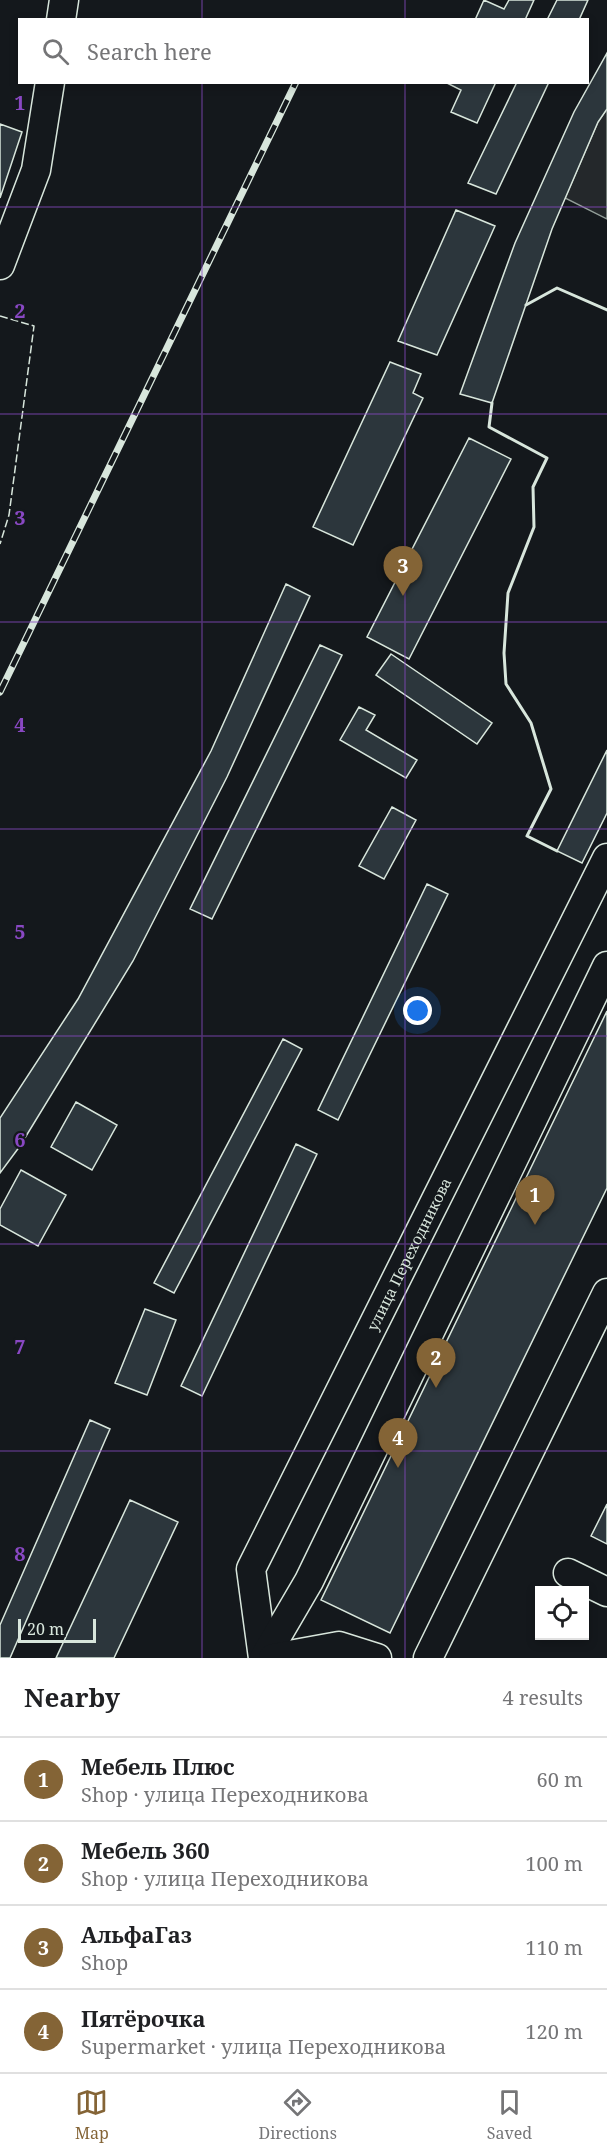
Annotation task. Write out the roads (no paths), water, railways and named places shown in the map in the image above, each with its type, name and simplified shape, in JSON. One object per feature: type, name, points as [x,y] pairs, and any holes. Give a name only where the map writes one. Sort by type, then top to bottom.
[{"type":"street","points":[[61,18],[64,0]]},
{"type":"street","points":[[0,265],[36,170],[50,84]]},
{"type":"street","name":"улица Переходникова","points":[[263,1658],[251,1569],[607,858]]},
{"type":"street","points":[[263,1658],[309,1581],[607,966]]},
{"type":"street","points":[[428,1658],[607,1293]]},
{"type":"street","points":[[568,1574],[607,1592]]},
{"type":"street","points":[[273,1658],[339,1646],[377,1658]]},
{"type":"railway","points":[[0,692],[295,84]]},
{"type":"place","name":"АльфаГаз","points":[[403,596]]},
{"type":"place","name":"Мебель Плюс","points":[[535,1225]]},
{"type":"place","name":"Мебель 360","points":[[436,1388]]},
{"type":"place","name":"Пятёрочка","points":[[398,1468]]}]
